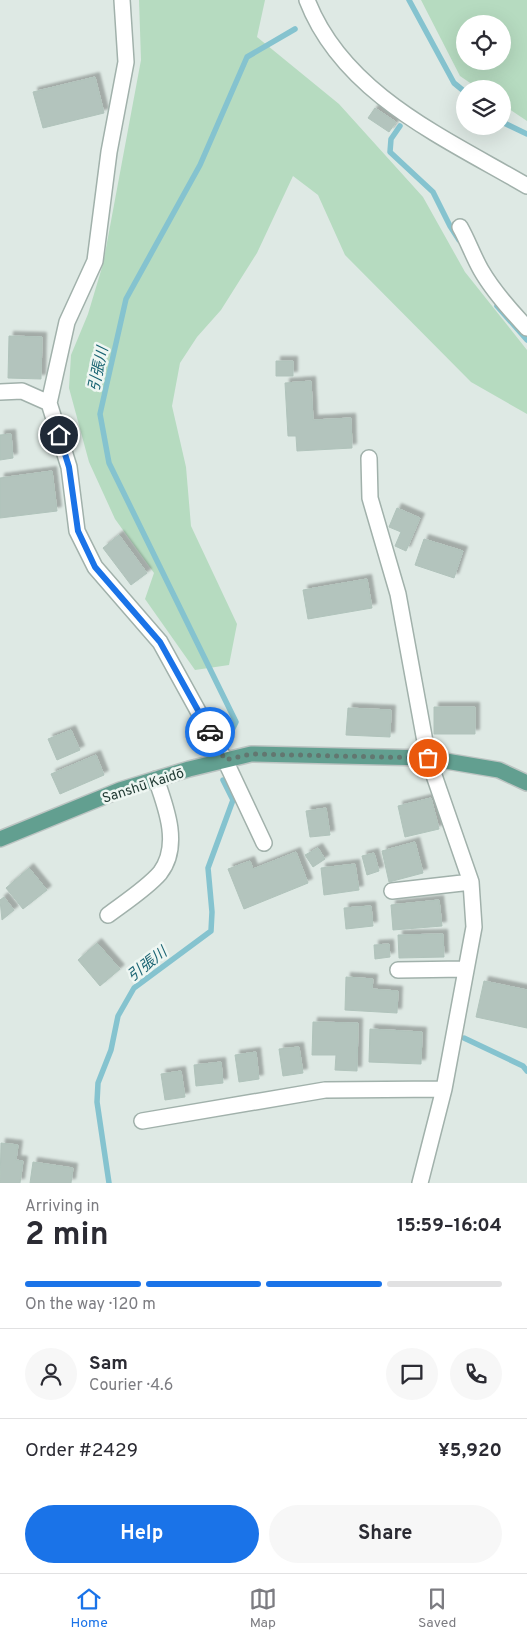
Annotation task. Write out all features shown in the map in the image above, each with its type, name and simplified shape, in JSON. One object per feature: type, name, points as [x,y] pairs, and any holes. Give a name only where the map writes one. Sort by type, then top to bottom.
[{"type":"main road","name":"Sanshū Kaidō","points":[[0,839],[120,790],[251,754],[428,758],[499,770],[527,783]]},
{"type":"street","points":[[122,0],[126,62],[109,152],[95,261],[67,322],[49,403],[69,467],[78,531],[95,567],[160,642],[225,760],[264,843]]},
{"type":"street","points":[[306,0],[318,28],[331,46],[369,86],[415,119],[527,186]]},
{"type":"street","points":[[460,228],[470,245],[480,269],[509,308],[527,328]]},
{"type":"street","points":[[0,392],[22,391],[49,403]]},
{"type":"street","points":[[369,458],[370,498],[398,594],[428,758],[471,882],[474,927],[444,1089],[420,1183]]},
{"type":"street","points":[[108,915],[160,872],[170,850],[169,817],[156,779]]},
{"type":"street","points":[[392,891],[471,882]]},
{"type":"street","points":[[398,970],[465,969]]},
{"type":"street","points":[[142,1121],[326,1090],[444,1089]]},
{"type":"green space","points":[[139,0],[265,0],[257,37],[339,104],[423,197],[465,272],[527,350],[527,414],[471,382],[345,255],[318,195],[293,176],[257,253],[221,310],[197,337],[180,363],[172,406],[186,467],[191,526],[237,624],[229,665],[195,670],[145,599],[154,573],[115,519],[89,462],[69,388],[71,355],[88,314],[103,264],[141,60]]},
{"type":"green space","points":[[421,0],[527,0],[527,121],[511,110],[511,80],[466,80],[460,76],[457,70],[511,70],[511,15],[456,15],[456,68]]},
{"type":"building","points":[[95,77],[104,113],[43,128],[33,92]]},
{"type":"building","points":[[375,108],[396,122],[389,132],[368,118]]},
{"type":"building","points":[[9,336],[42,337],[41,379],[8,378]]},
{"type":"building","points":[[276,361],[293,361],[293,376],[276,376]]},
{"type":"building","points":[[311,381],[313,420],[351,418],[352,448],[297,451],[296,436],[288,436],[285,383]]},
{"type":"building","points":[[11,434],[13,458],[0,460],[0,435]]},
{"type":"building","points":[[52,471],[57,511],[0,518],[0,478]]},
{"type":"building","points":[[397,508],[420,518],[406,551],[395,546],[401,532],[389,527]]},
{"type":"building","points":[[119,535],[147,573],[131,585],[103,548]]},
{"type":"building","points":[[424,539],[463,551],[454,578],[415,565]]},
{"type":"building","points":[[367,579],[372,608],[308,619],[303,590]]},
{"type":"building","points":[[434,707],[475,707],[475,734],[434,734]]},
{"type":"building","points":[[348,708],[391,710],[390,737],[346,735]]},
{"type":"building","points":[[71,730],[80,750],[57,760],[48,739]]},
{"type":"building","points":[[96,755],[104,775],[60,794],[51,774]]},
{"type":"building","points":[[431,798],[439,829],[405,837],[398,806]]},
{"type":"building","points":[[326,808],[330,835],[310,837],[306,811]]},
{"type":"building","points":[[415,842],[423,873],[389,882],[382,851]]},
{"type":"building","points":[[318,848],[325,859],[313,867],[305,855]]},
{"type":"building","points":[[296,852],[308,883],[244,909],[228,869],[250,861],[253,869]]},
{"type":"building","points":[[374,853],[379,871],[367,875],[362,856]]},
{"type":"building","points":[[355,864],[359,890],[324,895],[321,868]]},
{"type":"building","points":[[29,868],[47,890],[23,909],[6,888]]},
{"type":"building","points":[[4,897],[14,910],[2,920],[0,900]]},
{"type":"building","points":[[439,900],[442,926],[393,930],[391,905]]},
{"type":"building","points":[[371,906],[373,926],[346,929],[344,908]]},
{"type":"building","points":[[443,934],[444,957],[399,958],[398,935]]},
{"type":"building","points":[[97,943],[120,969],[100,986],[78,960]]},
{"type":"building","points":[[389,944],[390,957],[375,959],[374,945]]},
{"type":"building","points":[[346,977],[373,979],[372,989],[398,991],[397,1013],[345,1010]]},
{"type":"building","points":[[484,981],[527,990],[527,1028],[476,1017]]},
{"type":"building","points":[[313,1022],[358,1023],[357,1071],[335,1070],[336,1055],[312,1055]]},
{"type":"building","points":[[370,1029],[422,1032],[421,1064],[369,1062]]},
{"type":"building","points":[[299,1047],[303,1073],[283,1076],[279,1049]]},
{"type":"building","points":[[256,1052],[259,1079],[239,1082],[235,1055]]},
{"type":"building","points":[[221,1062],[223,1083],[196,1086],[194,1065]]},
{"type":"building","points":[[181,1071],[185,1097],[165,1100],[161,1074]]},
{"type":"building","points":[[1,1143],[18,1145],[16,1160],[23,1161],[20,1183],[0,1183]]},
{"type":"building","points":[[33,1162],[73,1168],[71,1183],[30,1183]]},
{"type":"waterway","points":[[409,0],[456,85]]},
{"type":"waterway","name":"引張川","points":[[227,740],[236,722],[109,463],[100,414],[126,299],[200,165],[247,57],[295,29]]},
{"type":"waterway","points":[[400,126],[391,139],[390,152],[433,192],[459,240]]},
{"type":"waterway","points":[[511,126],[527,134]]},
{"type":"waterway","points":[[497,306],[527,340]]},
{"type":"waterway","name":"引張川","points":[[109,1183],[97,1102],[98,1083],[111,1050],[118,1016],[134,988],[211,931],[212,912],[208,868],[233,800],[223,780]]},
{"type":"waterway","points":[[464,1038],[523,1066],[527,1071]]},
{"type":"way so far","points":[[210,732],[225,760],[251,754],[428,758]]},
{"type":"route","points":[[59,435],[69,467],[78,531],[95,567],[160,642],[210,732]]}]
